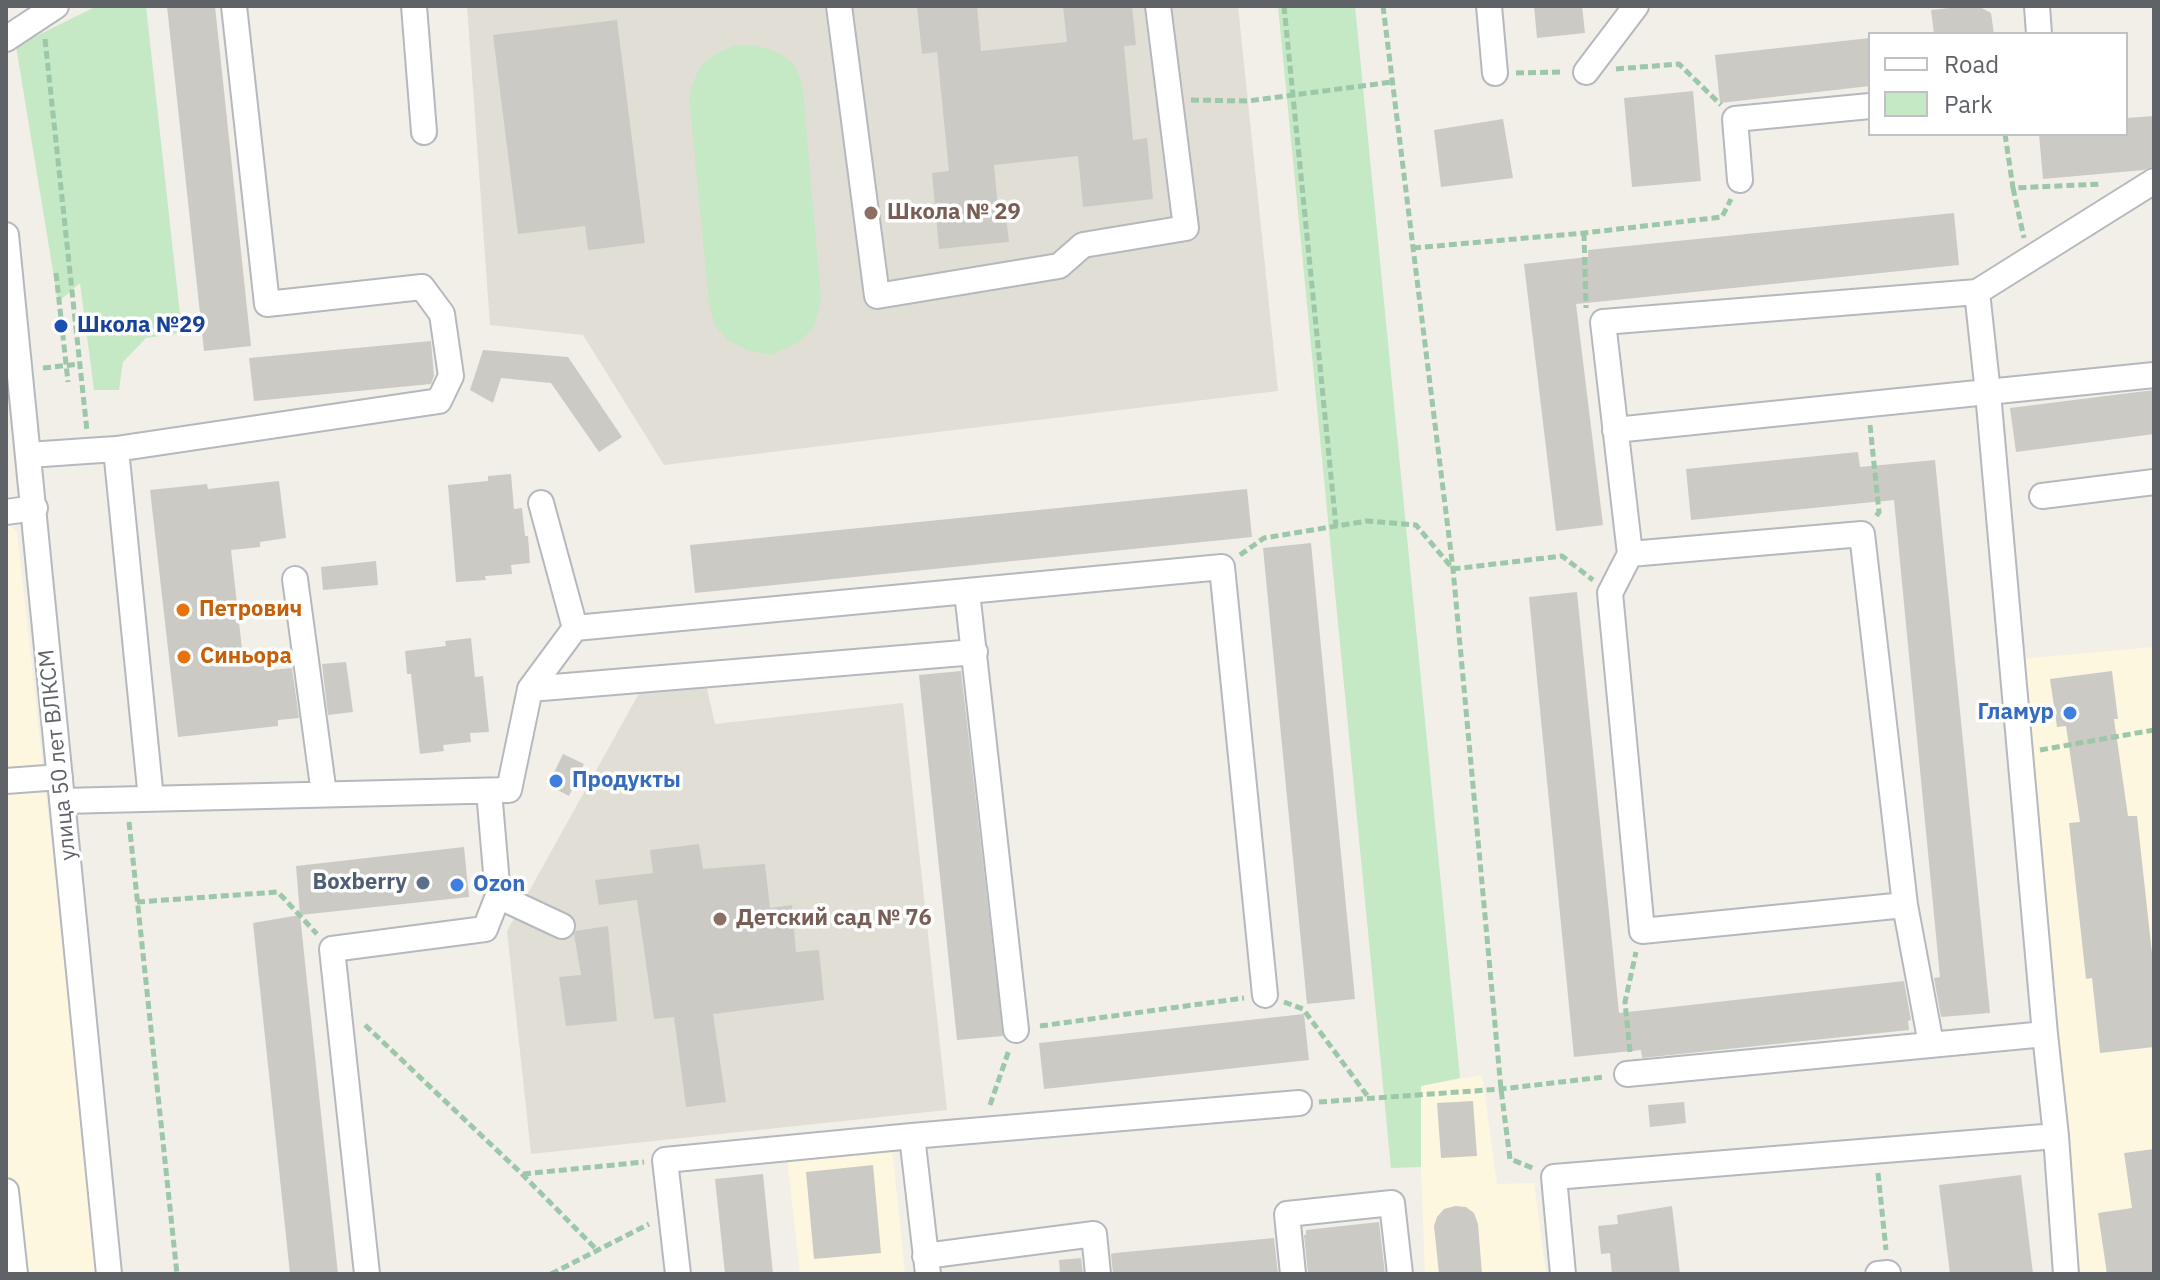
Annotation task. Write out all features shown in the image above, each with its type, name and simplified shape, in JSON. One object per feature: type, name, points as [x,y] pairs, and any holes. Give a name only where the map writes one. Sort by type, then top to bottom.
[{"type":"street","points":[[6,39],[56,6]]},
{"type":"street","points":[[28,455],[116,449],[439,401],[451,376],[442,314],[422,287],[267,304],[234,6]]},
{"type":"street","points":[[414,6],[424,132]]},
{"type":"street","points":[[839,6],[877,296],[1059,266],[1083,245],[1186,228],[1158,6]]},
{"type":"street","points":[[1489,6],[1495,73]]},
{"type":"street","points":[[1586,72],[1636,6]]},
{"type":"street","points":[[2037,6],[2039,32]]},
{"type":"street","points":[[1740,180],[1735,119],[1868,106]]},
{"type":"street","points":[[1905,905],[1642,931],[1610,593],[1630,554],[1603,322],[1977,292],[2154,181]]},
{"type":"street","name":"улица 50 лет ВЛКСМ","points":[[6,235],[109,1274]]},
{"type":"street","points":[[1977,292],[2056,1136],[2066,1274]]},
{"type":"street","points":[[1615,430],[2154,375]]},
{"type":"street","points":[[116,449],[151,799]]},
{"type":"street","points":[[2042,496],[2154,482]]},
{"type":"street","points":[[541,503],[575,628]]},
{"type":"street","points":[[6,512],[35,508]]},
{"type":"street","points":[[1630,554],[1862,534],[1905,905],[1931,1044]]},
{"type":"street","points":[[62,801],[509,790],[530,689],[575,628],[1222,567],[1265,995]]},
{"type":"street","points":[[295,579],[324,794]]},
{"type":"street","points":[[967,592],[1016,1030]]},
{"type":"street","points":[[530,689],[975,652]]},
{"type":"street","points":[[6,781],[60,777]]},
{"type":"street","points":[[367,1274],[332,949],[485,929],[498,896],[489,791]]},
{"type":"street","points":[[498,896],[562,926]]},
{"type":"street","points":[[1630,1073],[2045,1034]]},
{"type":"street","points":[[678,1274],[665,1160],[1299,1103]]},
{"type":"street","points":[[912,1136],[926,1265],[1094,1234],[1098,1274]]},
{"type":"street","points":[[1563,1274],[1554,1177],[2056,1136]]},
{"type":"street","points":[[6,1191],[15,1274]]},
{"type":"street","points":[[1293,1274],[1287,1214],[1392,1203],[1400,1274]]},
{"type":"street","points":[[1878,1274],[1888,1273]]},
{"type":"path","points":[[1284,6],[1336,526]]},
{"type":"path","points":[[1383,6],[1453,569],[1510,1159],[1554,1177]]},
{"type":"path","points":[[1495,73],[1586,72],[1679,64],[1735,119]]},
{"type":"path","points":[[1170,100],[1248,101],[1393,82]]},
{"type":"path","points":[[2005,136],[2028,260]]},
{"type":"path","points":[[1413,248],[1722,217],[1740,180]]},
{"type":"path","points":[[2013,188],[2107,183]]},
{"type":"path","points":[[1584,233],[1587,312],[1603,322]]},
{"type":"path","points":[[56,273],[68,382]]},
{"type":"path","points":[[1862,534],[1879,512],[1868,405]]},
{"type":"path","points":[[1222,567],[1264,538],[1367,521],[1416,525],[1453,569]]},
{"type":"path","points":[[1453,569],[1562,556],[1610,593]]},
{"type":"path","points":[[2020,753],[2154,730]]},
{"type":"path","points":[[137,902],[278,892],[332,949]]},
{"type":"path","points":[[1299,1103],[1501,1089],[1630,1073],[1625,1002],[1642,931]]},
{"type":"path","points":[[982,1130],[1016,1030],[1265,995],[1303,1009],[1369,1098]]},
{"type":"path","points":[[337,999],[522,1174],[597,1250]]},
{"type":"path","points":[[1876,1151],[1888,1273]]},
{"type":"path","points":[[522,1174],[665,1160]]},
{"type":"path","points":[[551,1274],[671,1212]]},
{"type":"shaded area","name":"Школа № 29","points":[[467,6],[1238,6],[1278,391],[664,465],[583,335],[490,325]]},
{"type":"shaded area","points":[[6,521],[17,532],[99,1274],[6,1274]]},
{"type":"shaded area","points":[[2154,647],[2154,1274],[2080,1274],[2020,659]]},
{"type":"shaded area","name":"Детский сад № 76","points":[[705,680],[715,724],[903,703],[947,1110],[531,1154],[507,931],[643,686]]},
{"type":"shaded area","points":[[1482,1075],[1497,1184],[1534,1183],[1546,1274],[1425,1274],[1421,1086]]},
{"type":"shaded area","points":[[892,1148],[905,1274],[800,1274],[787,1156]]},
{"type":"green space","points":[[97,6],[146,6],[182,333],[146,338],[123,362],[119,390],[94,390],[80,283],[58,302],[16,46]]},
{"type":"green space","points":[[1278,6],[1355,6],[1460,1078],[1421,1086],[1421,1167],[1391,1168]]},
{"type":"green space","points":[[736,45],[762,47],[786,57],[797,71],[803,89],[821,300],[814,327],[798,343],[770,355],[747,350],[729,341],[716,327],[709,305],[689,96],[704,63]]},
{"type":"building","points":[[167,6],[215,6],[251,346],[204,351]]},
{"type":"building","points":[[917,6],[977,6],[981,51],[1067,42],[1063,6],[1132,6],[1136,45],[1124,46],[1133,140],[1147,138],[1153,199],[1083,207],[1078,156],[994,165],[998,209],[1005,208],[1009,242],[939,249],[932,173],[949,171],[937,52],[922,54]]},
{"type":"building","points":[[1534,6],[1582,6],[1585,33],[1537,38]]},
{"type":"building","points":[[1978,6],[1991,13],[1994,32],[1934,32],[1931,10]]},
{"type":"building","points":[[617,20],[645,243],[588,250],[585,226],[518,234],[493,35]]},
{"type":"building","points":[[1868,38],[1868,86],[1720,103],[1715,55]]},
{"type":"building","points":[[1693,91],[1701,181],[1632,187],[1624,98]]},
{"type":"building","points":[[2154,116],[2154,166],[2144,170],[2043,179],[2039,136],[2128,136],[2128,118]]},
{"type":"building","points":[[1503,119],[1513,178],[1441,187],[1434,130]]},
{"type":"building","points":[[1954,213],[1959,265],[1576,304],[1603,525],[1556,531],[1524,264],[1588,257],[1588,250]]},
{"type":"building","points":[[431,341],[434,376],[431,384],[254,401],[249,358]]},
{"type":"building","points":[[483,350],[568,357],[622,437],[599,452],[551,383],[501,378],[493,403],[470,390]]},
{"type":"building","points":[[2154,390],[2154,434],[2016,452],[2010,408]]},
{"type":"building","points":[[1858,452],[1860,467],[1935,460],[1990,1013],[1941,1017],[1934,978],[1940,977],[1894,500],[1691,520],[1686,469]]},
{"type":"building","points":[[511,474],[514,509],[522,508],[530,563],[511,565],[512,574],[456,582],[448,485],[488,481],[488,476]]},
{"type":"building","points":[[279,481],[286,538],[260,542],[260,547],[231,550],[244,667],[269,664],[270,670],[292,668],[299,718],[278,720],[278,726],[178,737],[150,490],[207,484],[208,489]]},
{"type":"building","points":[[1247,489],[1252,537],[695,593],[690,545]]},
{"type":"building","points":[[1311,543],[1355,999],[1307,1004],[1263,548]]},
{"type":"building","points":[[376,561],[378,585],[323,590],[321,567]]},
{"type":"building","points":[[1577,592],[1619,1013],[1904,981],[1911,1020],[1908,1021],[1909,1030],[1642,1058],[1641,1050],[1574,1057],[1529,597]]},
{"type":"building","points":[[471,638],[475,677],[483,676],[489,732],[470,733],[471,742],[443,745],[444,751],[420,754],[411,674],[407,674],[405,651],[446,646],[445,641]]},
{"type":"building","points":[[346,662],[353,712],[328,715],[322,664]]},
{"type":"building","points":[[961,671],[1003,1036],[957,1040],[919,675]]},
{"type":"building","points":[[2112,671],[2118,719],[2114,719],[2128,816],[2137,816],[2154,972],[2154,1047],[2100,1053],[2092,978],[2086,979],[2069,823],[2080,822],[2066,726],[2057,727],[2050,679]]},
{"type":"building","points":[[563,754],[584,764],[569,796],[548,785]]},
{"type":"building","points":[[699,844],[703,869],[765,864],[770,908],[792,905],[796,952],[819,950],[824,1000],[713,1014],[726,1102],[686,1107],[674,1017],[654,1019],[637,900],[599,905],[595,880],[653,873],[650,850]]},
{"type":"building","points":[[464,847],[469,897],[300,915],[296,866]]},
{"type":"building","points":[[300,915],[338,1274],[290,1274],[253,923]]},
{"type":"building","points":[[608,926],[617,1021],[566,1026],[559,977],[581,975],[574,934],[576,931]]},
{"type":"building","points":[[1304,1014],[1309,1060],[1044,1089],[1039,1043]]},
{"type":"building","points":[[1473,1101],[1477,1156],[1441,1158],[1437,1103]]},
{"type":"building","points":[[1684,1102],[1686,1123],[1650,1127],[1648,1105]]},
{"type":"building","points":[[2154,1149],[2154,1274],[2107,1274],[2098,1213],[2132,1208],[2124,1153]]},
{"type":"building","points":[[873,1165],[881,1253],[814,1259],[806,1172]]},
{"type":"building","points":[[763,1174],[773,1274],[725,1274],[715,1179]]},
{"type":"building","points":[[2021,1175],[2033,1274],[1950,1274],[1939,1185]]},
{"type":"building","points":[[1672,1206],[1680,1274],[1612,1274],[1610,1253],[1601,1254],[1598,1226],[1618,1224],[1617,1215]]},
{"type":"building","points":[[1466,1207],[1474,1213],[1478,1224],[1482,1274],[1439,1274],[1434,1226],[1444,1209]]},
{"type":"building","points":[[1379,1222],[1385,1274],[1308,1274],[1306,1230]]},
{"type":"building","points":[[1274,1238],[1278,1274],[1113,1274],[1111,1254],[1115,1253]]},
{"type":"building","points":[[1081,1258],[1083,1274],[1060,1274],[1059,1260]]},
{"type":"place","name":"Школа № 29","points":[[871,213]]},
{"type":"place","name":"Школа №29","points":[[61,326]]},
{"type":"place","name":"Петрович","points":[[183,610]]},
{"type":"place","name":"Синьора","points":[[184,657]]},
{"type":"place","name":"Гламур","points":[[2070,713]]},
{"type":"place","name":"Продукты","points":[[556,781]]},
{"type":"place","name":"Boxberry","points":[[423,883]]},
{"type":"place","name":"Ozon","points":[[457,885]]},
{"type":"place","name":"Детский сад № 76","points":[[720,919]]}]
